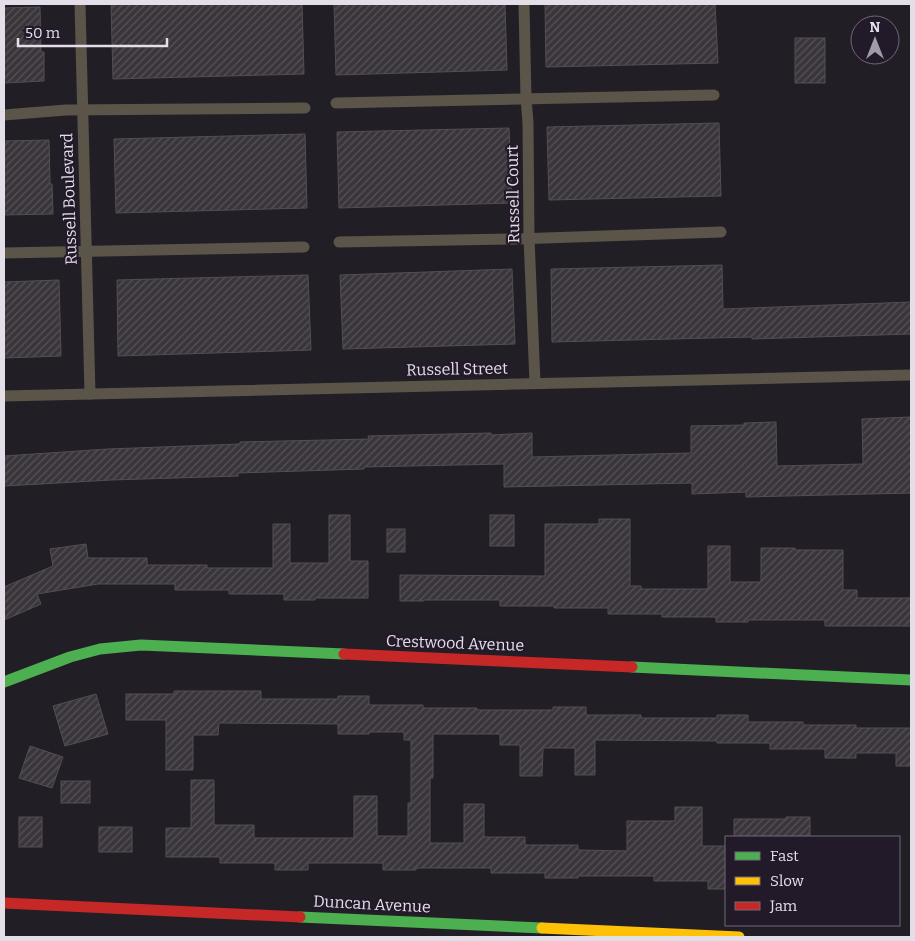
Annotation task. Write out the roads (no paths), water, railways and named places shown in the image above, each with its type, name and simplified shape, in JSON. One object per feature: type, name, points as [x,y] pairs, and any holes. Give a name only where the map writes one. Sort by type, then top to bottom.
[{"type":"street","name":"Crestwood Avenue","points":[[4,682],[70,656],[100,649],[141,645],[911,680]]},
{"type":"street","name":"Duncan Avenue","points":[[4,902],[739,937]]},
{"type":"lane","name":"Russell Boulevard","points":[[80,4],[90,394]]},
{"type":"lane","name":"Russell Court","points":[[524,4],[534,383]]},
{"type":"lane","points":[[336,104],[714,95]]},
{"type":"lane","points":[[4,115],[82,110],[305,108]]},
{"type":"lane","points":[[339,242],[721,232]]},
{"type":"lane","points":[[4,253],[304,246]]},
{"type":"lane","name":"Russell Street","points":[[4,396],[911,375]]}]
